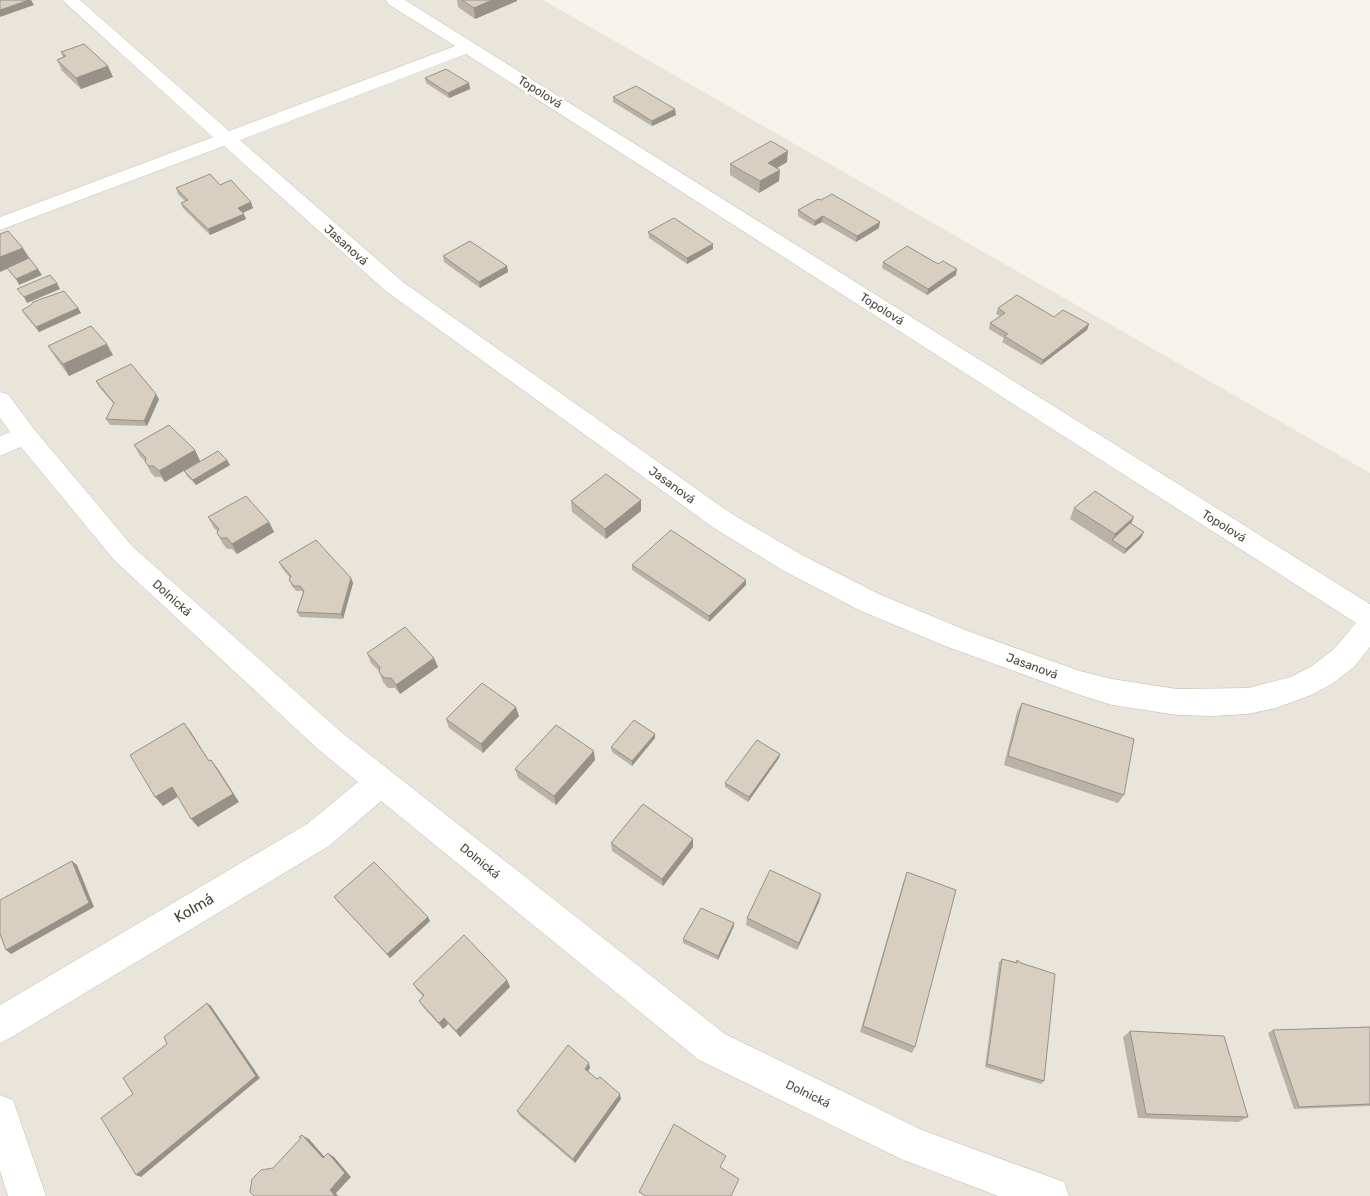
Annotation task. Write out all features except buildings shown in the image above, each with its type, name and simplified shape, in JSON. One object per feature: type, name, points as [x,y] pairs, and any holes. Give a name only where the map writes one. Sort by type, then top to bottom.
[{"type":"street","name":"Jasanová","points":[[70,0],[395,287],[715,516],[793,563],[836,586],[902,617],[1080,683],[1145,698],[1177,702],[1248,701],[1276,695],[1301,686],[1322,675],[1344,658],[1370,626]]},
{"type":"street","name":"Topolová","points":[[394,0],[1370,618]]},
{"type":"street","points":[[0,224],[468,47]]},
{"type":"street","name":"Dolnická","points":[[0,400],[13,441],[123,553],[330,741],[712,1047],[914,1146],[1050,1196]]},
{"type":"street","name":"Kolmá","points":[[0,1025],[144,937],[318,835],[382,781]]},
{"type":"street","points":[[0,1113],[28,1196]]},
{"type":"shaded area","points":[[0,0],[543,0],[1370,473],[1370,1196],[0,1196]]}]
